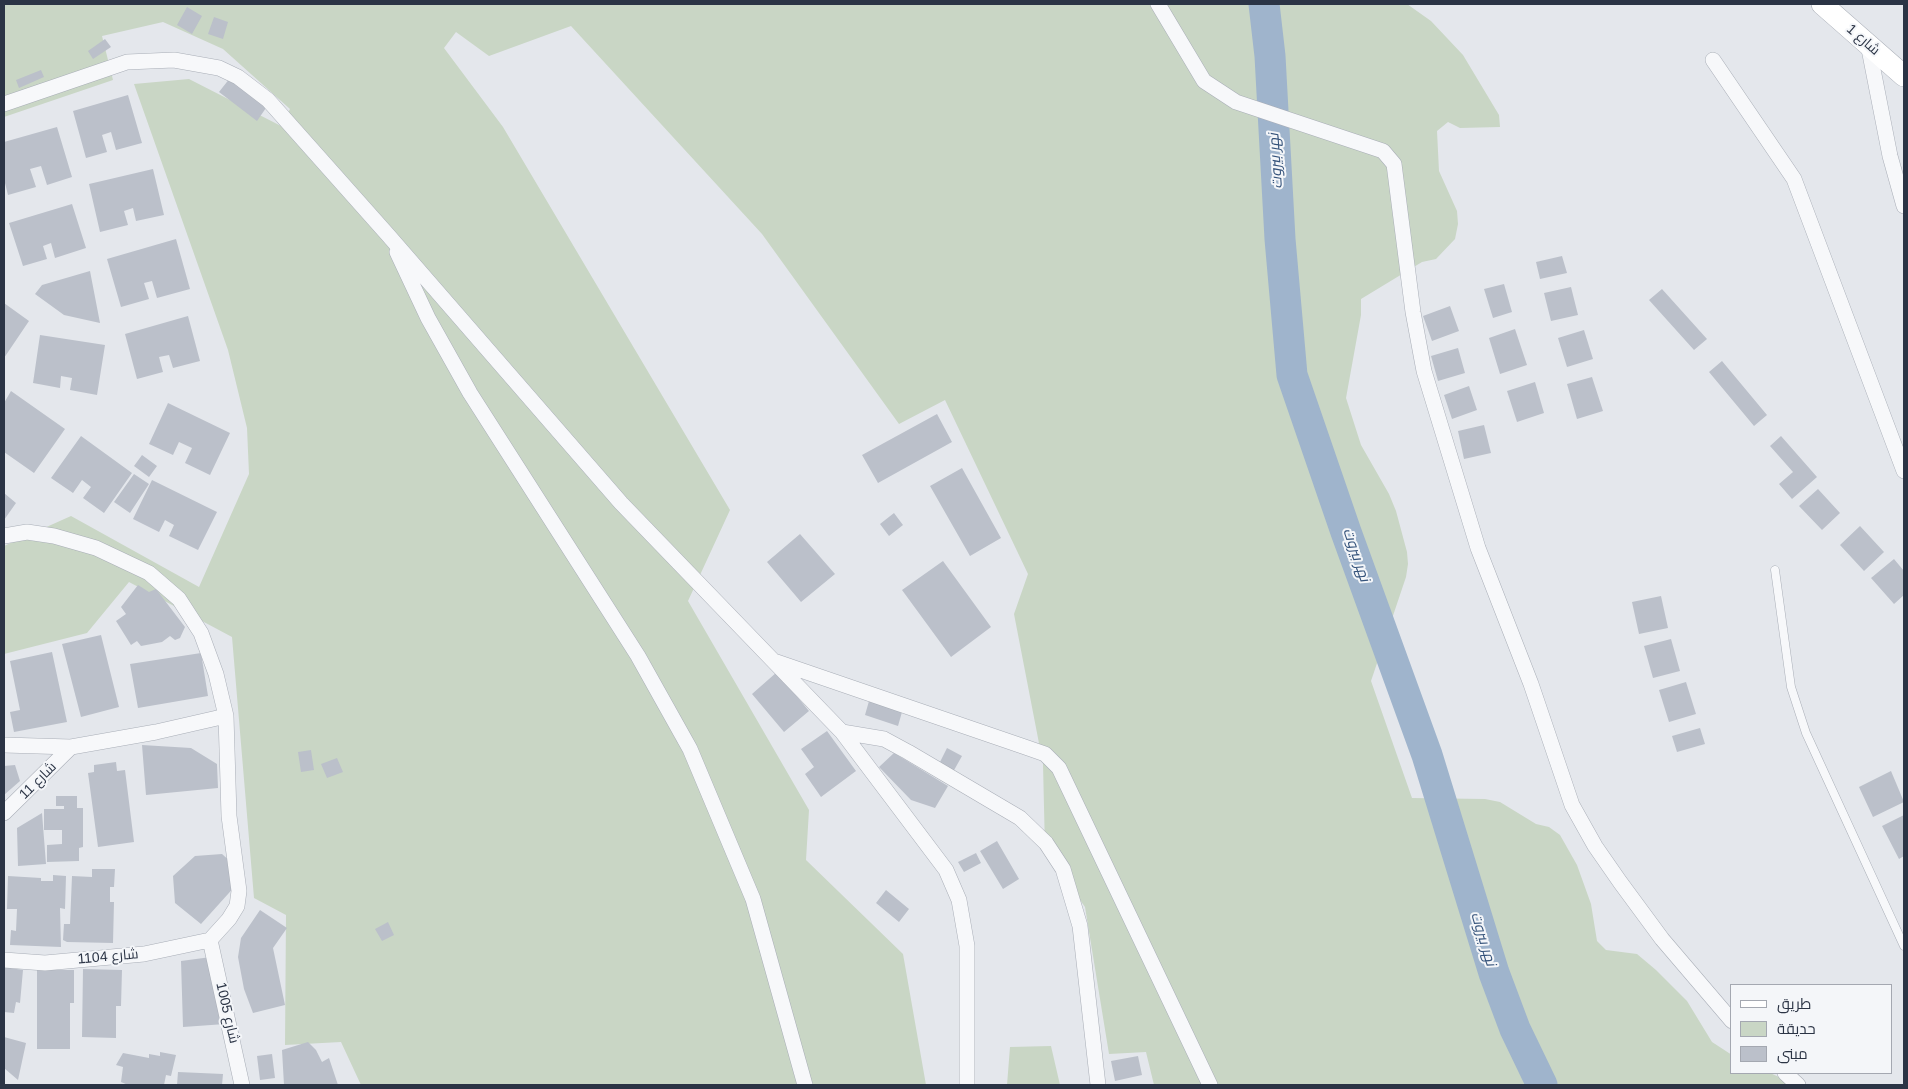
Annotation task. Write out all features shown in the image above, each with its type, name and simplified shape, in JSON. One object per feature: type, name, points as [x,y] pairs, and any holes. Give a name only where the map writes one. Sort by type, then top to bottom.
[{"type":"street","points":[[1158,4],[1204,80],[1236,102],[1383,151],[1394,164],[1413,312],[1424,371],[1478,548],[1531,684],[1572,804],[1595,846],[1662,939],[1730,1019]]},
{"type":"street","name":"شارع 1","points":[[1822,4],[1904,76]]},
{"type":"street","points":[[1868,44],[1890,156],[1904,206]]},
{"type":"street","points":[[4,104],[127,62],[174,60],[219,68],[238,77],[268,100],[621,503],[842,732],[946,870],[959,900],[967,946],[967,1085]]},
{"type":"street","points":[[1713,60],[1794,179],[1904,471]]},
{"type":"street","points":[[388,235],[428,318],[470,393],[638,656],[690,749],[753,899],[805,1085]]},
{"type":"street","points":[[4,536],[27,532],[54,536],[96,548],[149,573],[179,599],[202,633],[216,674],[226,716],[229,816],[239,891],[237,906],[229,919],[210,940]]},
{"type":"street","points":[[776,662],[1045,754],[1059,768],[1210,1085]]},
{"type":"street","points":[[4,745],[71,747],[156,732],[226,716]]},
{"type":"street","points":[[842,732],[884,740],[908,752],[1020,818],[1046,843],[1063,869],[1080,926],[1098,1085]]},
{"type":"street","name":"شارع 11","points":[[4,813],[71,747]]},
{"type":"street","name":"شارع 1104","points":[[4,960],[45,963],[144,954],[210,940]]},
{"type":"street","name":"شارع 1005","points":[[210,940],[242,1085]]},
{"type":"street","points":[[1786,1074],[1798,1085]]},
{"type":"lane","points":[[1775,570],[1791,687],[1806,733],[1904,946]]},
{"type":"green space","points":[[4,4],[1407,4],[1431,21],[1463,55],[1499,115],[1500,127],[1460,128],[1448,122],[1437,131],[1439,171],[1457,211],[1458,224],[1455,239],[1436,259],[1422,262],[1361,299],[1361,315],[1346,398],[1361,445],[1389,494],[1396,511],[1407,552],[1406,577],[1371,681],[1412,798],[1485,799],[1500,802],[1536,824],[1549,827],[1560,835],[1577,865],[1591,904],[1597,941],[1606,950],[1637,954],[1687,1001],[1712,1042],[1730,1054],[1730,1074],[1772,1074],[1797,1085],[1154,1085],[1146,1052],[1109,1054],[1085,907],[1045,850],[1043,764],[1014,614],[1028,574],[945,400],[899,424],[762,234],[571,26],[489,56],[456,32],[444,48],[503,127],[730,510],[688,601],[809,810],[806,860],[903,954],[926,1085],[361,1085],[341,1042],[285,1045],[286,915],[254,898],[232,637],[129,582],[87,633],[4,654],[4,546],[71,516],[199,587],[249,474],[247,428],[228,350],[134,84],[189,79],[281,126],[290,109],[223,49],[163,22],[102,36],[113,80],[4,117]]},
{"type":"green space","points":[[1051,1046],[1060,1085],[1007,1085],[1010,1047]]},
{"type":"building","points":[[187,7],[202,16],[192,34],[177,25]]},
{"type":"building","points":[[214,17],[228,22],[223,39],[208,34]]},
{"type":"building","points":[[105,39],[111,47],[93,59],[88,51]]},
{"type":"building","points":[[41,70],[44,77],[19,88],[16,80]]},
{"type":"building","points":[[230,78],[268,105],[257,121],[219,92]]},
{"type":"building","points":[[128,95],[142,143],[116,150],[111,132],[102,135],[107,152],[86,158],[73,111]]},
{"type":"building","points":[[57,127],[72,177],[47,185],[41,166],[30,169],[36,187],[8,195],[4,179],[4,142]]},
{"type":"building","points":[[153,169],[164,215],[136,221],[133,208],[124,211],[128,225],[100,232],[89,184]]},
{"type":"building","points":[[72,204],[86,248],[55,258],[51,243],[43,246],[47,259],[23,266],[9,223]]},
{"type":"building","points":[[176,239],[190,289],[157,298],[152,281],[144,283],[149,299],[121,307],[107,259]]},
{"type":"building","points":[[1562,256],[1567,273],[1540,279],[1536,262]]},
{"type":"building","points":[[90,271],[100,323],[64,315],[35,294],[42,285]]},
{"type":"building","points":[[1504,284],[1512,312],[1493,318],[1484,289]]},
{"type":"building","points":[[1571,287],[1578,315],[1551,321],[1544,293]]},
{"type":"building","points":[[1662,289],[1707,339],[1694,350],[1649,300]]},
{"type":"building","points":[[4,303],[29,321],[4,358]]},
{"type":"building","points":[[1450,306],[1459,331],[1432,341],[1423,316]]},
{"type":"building","points":[[188,316],[200,361],[173,368],[169,355],[159,357],[163,372],[137,379],[125,334]]},
{"type":"building","points":[[1515,329],[1527,365],[1500,374],[1489,338]]},
{"type":"building","points":[[1584,330],[1593,359],[1567,367],[1558,338]]},
{"type":"building","points":[[40,335],[105,345],[97,395],[70,390],[72,378],[61,376],[60,388],[33,383]]},
{"type":"building","points":[[1458,348],[1465,373],[1438,381],[1431,356]]},
{"type":"building","points":[[1722,361],[1767,415],[1754,426],[1709,372]]},
{"type":"building","points":[[1592,377],[1603,411],[1577,419],[1567,384]]},
{"type":"building","points":[[1535,382],[1544,413],[1517,422],[1507,391]]},
{"type":"building","points":[[1469,386],[1477,410],[1452,419],[1444,395]]},
{"type":"building","points":[[11,391],[65,429],[34,473],[4,452],[4,403]]},
{"type":"building","points":[[168,403],[230,433],[210,475],[185,463],[192,448],[179,442],[173,455],[149,444]]},
{"type":"building","points":[[937,414],[952,442],[878,483],[862,455]]},
{"type":"building","points":[[1484,425],[1491,453],[1464,459],[1458,431]]},
{"type":"building","points":[[81,436],[132,473],[104,513],[83,498],[91,487],[82,480],[73,493],[51,478]]},
{"type":"building","points":[[1781,436],[1817,477],[1792,499],[1779,484],[1793,472],[1770,446]]},
{"type":"building","points":[[142,455],[157,466],[149,477],[134,466]]},
{"type":"building","points":[[962,468],[1001,538],[970,556],[930,486]]},
{"type":"building","points":[[134,474],[149,484],[130,513],[114,502]]},
{"type":"building","points":[[152,480],[217,512],[198,550],[169,536],[174,525],[165,520],[159,532],[133,519]]},
{"type":"building","points":[[1818,489],[1840,513],[1822,530],[1799,506]]},
{"type":"building","points":[[4,493],[16,503],[4,520]]},
{"type":"building","points":[[894,513],[903,525],[889,536],[880,524]]},
{"type":"building","points":[[1860,526],[1884,552],[1864,571],[1840,545]]},
{"type":"building","points":[[800,534],[835,574],[801,602],[767,562]]},
{"type":"building","points":[[1894,559],[1904,571],[1904,595],[1894,604],[1871,578]]},
{"type":"building","points":[[943,561],[991,627],[951,657],[902,590]]},
{"type":"building","points":[[138,585],[149,592],[156,589],[185,627],[180,638],[175,640],[170,636],[162,642],[141,646],[137,641],[131,645],[116,621],[126,614],[121,607]]},
{"type":"building","points":[[1661,596],[1668,628],[1639,634],[1632,602]]},
{"type":"building","points":[[101,635],[119,707],[81,717],[62,644]]},
{"type":"building","points":[[1671,639],[1680,671],[1653,678],[1644,646]]},
{"type":"building","points":[[52,652],[67,722],[14,732],[10,712],[20,710],[10,661]]},
{"type":"building","points":[[201,653],[208,696],[138,708],[130,664]]},
{"type":"building","points":[[777,672],[809,711],[784,732],[752,694]]},
{"type":"building","points":[[1686,682],[1696,714],[1669,722],[1659,690]]},
{"type":"building","points":[[869,701],[902,712],[898,726],[865,715]]},
{"type":"building","points":[[1700,728],[1705,744],[1677,752],[1672,736]]},
{"type":"building","points":[[827,731],[856,771],[821,797],[805,774],[814,767],[801,749]]},
{"type":"building","points":[[142,745],[191,748],[217,764],[218,788],[146,795]]},
{"type":"building","points":[[947,748],[962,756],[953,772],[939,764]]},
{"type":"building","points":[[311,750],[314,770],[301,772],[298,752]]},
{"type":"building","points":[[894,753],[948,786],[935,808],[911,800],[879,767]]},
{"type":"building","points":[[337,758],[343,772],[327,778],[321,764]]},
{"type":"building","points":[[116,762],[117,771],[125,770],[134,842],[98,847],[88,773],[94,772],[94,765]]},
{"type":"building","points":[[15,765],[20,781],[4,795],[4,766]]},
{"type":"building","points":[[1891,771],[1904,802],[1873,817],[1859,787]]},
{"type":"building","points":[[56,796],[77,796],[77,808],[83,808],[83,847],[79,848],[79,861],[47,862],[47,845],[62,844],[62,830],[44,830],[44,809],[64,809],[64,806],[56,806]]},
{"type":"building","points":[[42,813],[46,864],[18,866],[17,828]]},
{"type":"building","points":[[1904,815],[1904,856],[1899,859],[1882,826]]},
{"type":"building","points":[[997,841],[1019,879],[1003,889],[980,851]]},
{"type":"building","points":[[976,853],[981,863],[964,872],[958,862]]},
{"type":"building","points":[[222,854],[232,863],[237,884],[201,924],[175,903],[173,876],[195,856]]},
{"type":"building","points":[[92,869],[115,869],[114,887],[110,887],[110,902],[114,902],[113,943],[67,942],[63,940],[64,924],[70,924],[72,876],[92,877]]},
{"type":"building","points":[[53,875],[66,876],[65,909],[60,908],[61,947],[10,945],[11,930],[16,931],[17,909],[7,909],[8,876],[41,878],[41,881],[53,881]]},
{"type":"building","points":[[886,890],[909,909],[899,922],[876,903]]},
{"type":"building","points":[[260,910],[287,928],[273,948],[285,1005],[253,1013],[244,989],[238,957],[241,938]]},
{"type":"building","points":[[388,922],[394,935],[382,941],[375,929]]},
{"type":"building","points":[[211,957],[225,1024],[183,1027],[181,961]]},
{"type":"building","points":[[4,967],[23,970],[20,1003],[16,1002],[14,1013],[4,1012]]},
{"type":"building","points":[[83,969],[122,970],[121,1006],[116,1006],[116,1038],[82,1037]]},
{"type":"building","points":[[37,970],[74,970],[74,1003],[70,1003],[70,1049],[37,1049]]},
{"type":"building","points":[[4,1037],[26,1043],[18,1080],[4,1068]]},
{"type":"building","points":[[308,1042],[316,1050],[322,1062],[329,1058],[338,1085],[284,1085],[282,1050]]},
{"type":"building","points":[[160,1052],[176,1055],[171,1076],[166,1075],[164,1085],[128,1085],[121,1082],[123,1067],[116,1065],[123,1053],[149,1058],[149,1054],[160,1056]]},
{"type":"building","points":[[272,1054],[275,1078],[260,1080],[257,1056]]},
{"type":"building","points":[[1138,1056],[1142,1075],[1115,1081],[1111,1061]]},
{"type":"building","points":[[178,1072],[223,1074],[222,1085],[177,1085]]},
{"type":"waterway","name":"نهر بيروت","points":[[1264,4],[1270,56],[1280,239],[1292,375],[1346,532],[1427,755],[1494,973],[1515,1029],[1542,1085]]}]
